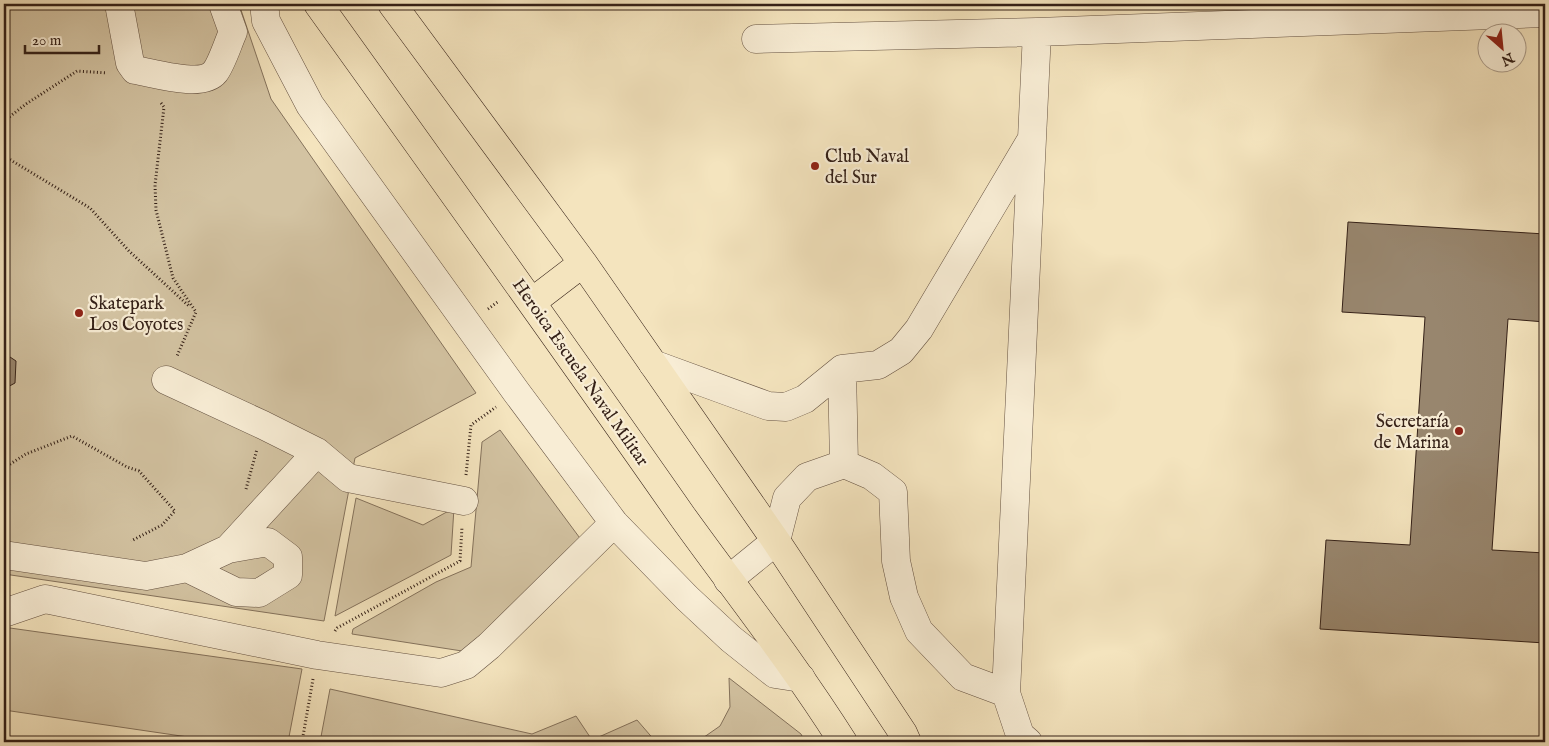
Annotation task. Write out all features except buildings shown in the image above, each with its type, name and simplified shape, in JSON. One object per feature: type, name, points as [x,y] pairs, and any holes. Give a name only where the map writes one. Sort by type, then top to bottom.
[{"type":"main road","name":"Heroica Escuela Naval Militar","points":[[318,4],[532,302],[728,580],[801,678],[843,742]]},
{"type":"main road","points":[[392,4],[584,263],[776,541],[903,733],[907,742]]},
{"type":"main road","points":[[532,302],[584,263]]},
{"type":"street","points":[[119,4],[130,64],[135,70],[194,80],[208,78],[216,71],[233,32],[223,4]]},
{"type":"street","points":[[264,4],[266,21],[310,105],[517,393],[614,523],[687,598],[731,639],[775,674],[801,678]]},
{"type":"street","points":[[756,39],[1037,32],[1545,13]]},
{"type":"street","points":[[1028,742],[1020,735],[1006,693],[1037,32]]},
{"type":"street","points":[[654,364],[768,406],[786,407],[805,399],[842,368],[878,365],[901,351],[919,329],[1032,139]]},
{"type":"street","points":[[842,368],[844,464]]},
{"type":"street","points":[[166,380],[263,424],[317,452],[348,478],[464,501]]},
{"type":"street","points":[[228,549],[317,452]]},
{"type":"street","points":[[728,580],[776,541],[787,498],[807,477],[844,464],[872,476],[893,492],[896,561],[904,597],[919,631],[964,677],[1006,693]]},
{"type":"street","points":[[4,613],[45,599],[317,654],[441,673],[466,665],[489,646],[614,523]]},
{"type":"street","points":[[4,555],[146,576],[187,568],[228,549],[268,542],[288,557],[288,575],[259,593],[236,592],[187,568]]},
{"type":"path","points":[[4,121],[26,104],[77,71],[115,74]]},
{"type":"path","points":[[159,102],[164,107],[155,185],[156,210],[173,278],[196,312]]},
{"type":"path","points":[[4,156],[90,208],[129,251],[196,312]]},
{"type":"path","points":[[166,380],[196,312]]},
{"type":"path","points":[[302,742],[317,654],[337,628],[460,561],[471,425],[517,393]]},
{"type":"path","points":[[245,491],[249,482],[263,424]]},
{"type":"path","points":[[4,468],[26,454],[72,436],[126,467],[140,471],[175,511],[162,525],[130,541]]},
{"type":"shaded area","points":[[4,4],[239,4],[271,99],[476,393],[355,458],[324,621],[4,574]]},
{"type":"shaded area","points":[[500,430],[585,545],[462,651],[352,634],[353,629],[436,582],[471,567],[482,442]]},
{"type":"shaded area","points":[[356,498],[423,525],[454,508],[451,555],[335,616]]},
{"type":"shaded area","points":[[10,628],[302,669],[288,742],[222,742],[4,710],[4,632]]},
{"type":"shaded area","points":[[729,678],[801,734],[805,742],[697,742],[720,726],[730,707]]},
{"type":"shaded area","points":[[330,689],[532,734],[576,716],[592,740],[637,720],[656,742],[320,742]]},
{"type":"place","name":"Club Naval del Sur","points":[[815,166]]},
{"type":"place","name":"Skatepark Los Coyotes","points":[[79,313]]},
{"type":"place","name":"Secretaría de Marina","points":[[1459,431]]}]
